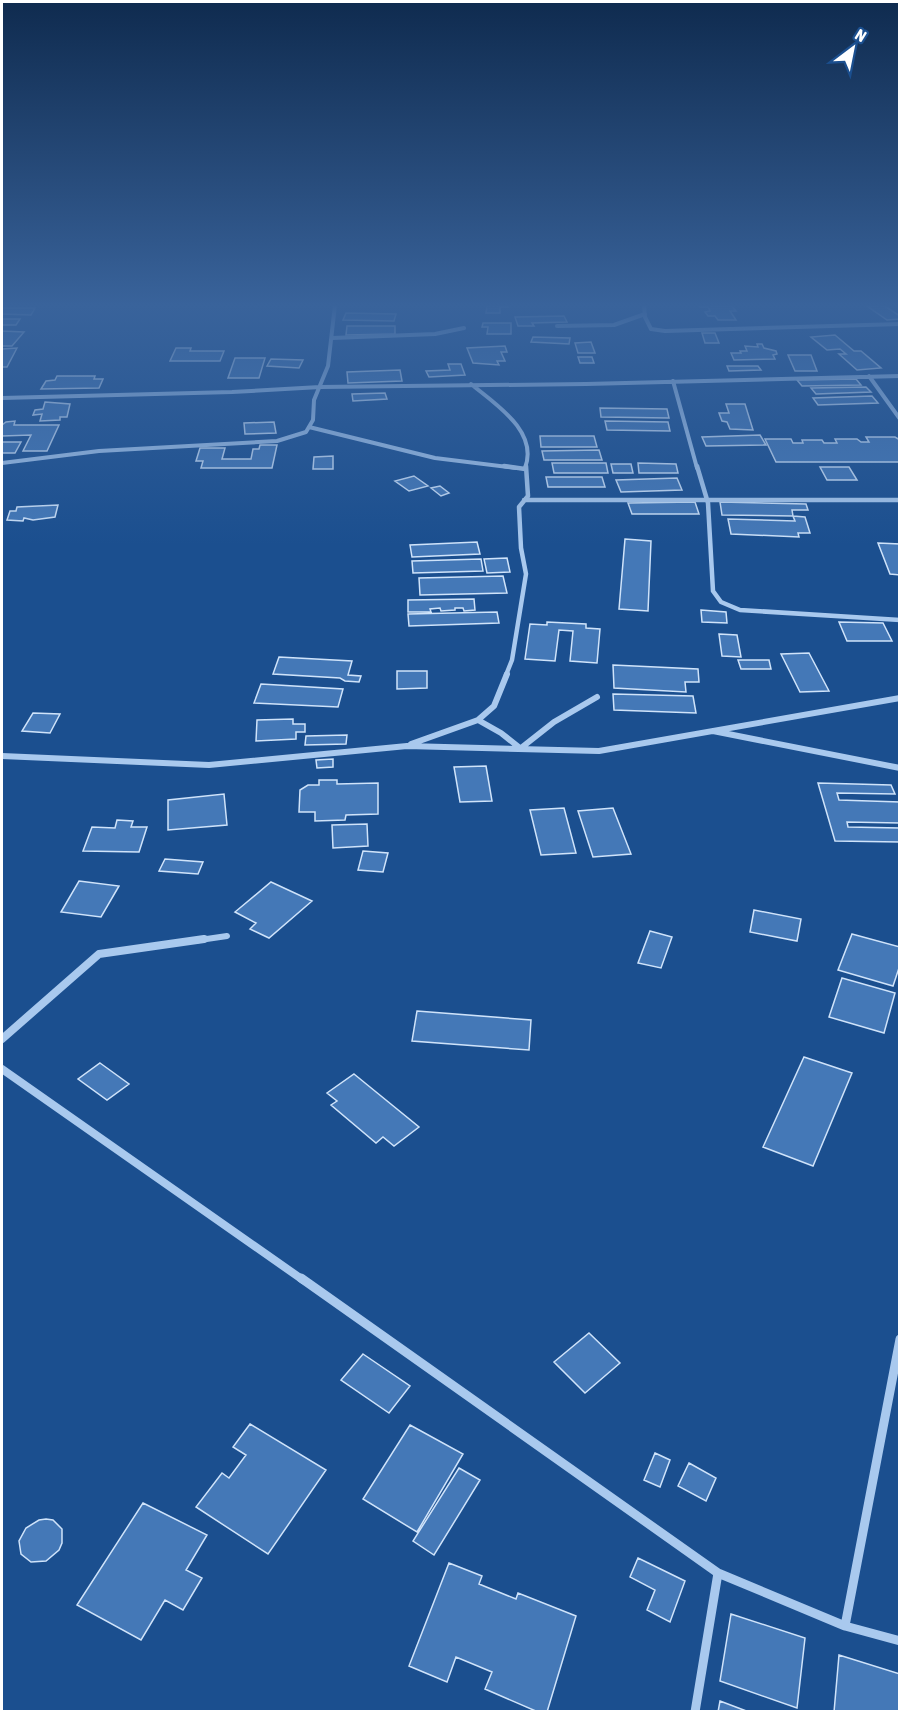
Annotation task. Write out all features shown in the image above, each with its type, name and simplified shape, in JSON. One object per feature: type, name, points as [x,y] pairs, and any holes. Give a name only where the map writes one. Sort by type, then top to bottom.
[{"type":"street","points":[[2,398],[424,385]]},
{"type":"street","points":[[407,746],[478,720],[494,706],[512,660],[526,573],[521,548],[519,507],[528,496],[525,469],[528,461],[525,439],[515,421],[472,385]]},
{"type":"street","points":[[674,385],[707,499],[712,591],[722,602],[740,610],[900,620]]},
{"type":"street","points":[[875,385],[900,419]]},
{"type":"street","points":[[2,463],[99,451],[277,441],[292,438],[306,432],[313,420],[314,400],[320,387]]},
{"type":"street","points":[[309,427],[427,456],[469,464],[525,469]]},
{"type":"street","points":[[524,500],[900,500]]},
{"type":"street","points":[[521,748],[554,722],[597,696]]},
{"type":"street","points":[[2,756],[209,765],[407,746],[598,751],[900,698]]},
{"type":"street","points":[[478,720],[521,748]]},
{"type":"street","points":[[709,731],[900,768]]},
{"type":"street","points":[[2,1040],[99,954],[227,936]]},
{"type":"street","points":[[2,1069],[22,1080],[718,1573],[845,1626],[900,1641]]},
{"type":"street","points":[[845,1626],[900,1339]]},
{"type":"street","points":[[695,1712],[718,1573]]},
{"type":"building","points":[[44,385],[100,385],[99,388],[41,389]]},
{"type":"building","points":[[801,385],[861,385],[802,386]]},
{"type":"building","points":[[866,387],[871,392],[816,394],[811,388]]},
{"type":"building","points":[[385,393],[387,399],[353,401],[352,394]]},
{"type":"building","points":[[872,396],[878,403],[818,405],[813,398]]},
{"type":"building","points":[[45,402],[70,404],[67,417],[60,417],[60,420],[40,421],[42,414],[33,415],[35,410],[43,409]]},
{"type":"building","points":[[726,404],[745,404],[753,430],[730,429],[727,422],[722,421],[719,413],[729,413]]},
{"type":"building","points":[[600,408],[667,409],[669,418],[601,417]]},
{"type":"building","points":[[15,421],[14,425],[59,425],[47,451],[23,451],[31,435],[2,436],[2,425]]},
{"type":"building","points":[[605,421],[668,422],[670,431],[607,430]]},
{"type":"building","points":[[274,422],[276,433],[245,434],[244,423]]},
{"type":"building","points":[[760,435],[766,445],[706,446],[702,437]]},
{"type":"building","points":[[540,436],[594,436],[597,447],[541,447]]},
{"type":"building","points":[[866,437],[895,437],[900,440],[900,462],[776,462],[765,439],[791,439],[793,443],[803,443],[802,440],[822,440],[824,443],[837,443],[835,439],[857,439],[861,442],[869,442]]},
{"type":"building","points":[[2,442],[21,442],[15,453],[2,453]]},
{"type":"building","points":[[260,445],[277,445],[272,468],[201,468],[203,461],[196,461],[200,448],[225,448],[222,459],[251,459],[253,449],[259,449]]},
{"type":"building","points":[[599,450],[602,460],[544,460],[542,451]]},
{"type":"building","points":[[333,456],[333,469],[313,469],[314,457]]},
{"type":"building","points":[[552,463],[606,463],[608,473],[554,473]]},
{"type":"building","points":[[638,463],[676,464],[678,473],[639,473]]},
{"type":"building","points":[[611,464],[631,464],[633,473],[613,473]]},
{"type":"building","points":[[820,467],[849,467],[857,480],[827,480]]},
{"type":"building","points":[[414,476],[428,486],[409,491],[395,481]]},
{"type":"building","points":[[546,477],[602,477],[605,487],[548,487]]},
{"type":"building","points":[[677,478],[682,490],[621,492],[616,480]]},
{"type":"building","points":[[440,486],[449,493],[441,496],[431,488]]},
{"type":"building","points":[[695,502],[699,514],[632,514],[628,503]]},
{"type":"building","points":[[720,502],[806,504],[808,510],[792,510],[793,516],[722,515]]},
{"type":"building","points":[[58,505],[55,517],[33,520],[24,518],[23,521],[7,520],[10,511],[16,511],[17,507]]},
{"type":"building","points":[[793,516],[805,517],[810,533],[798,533],[799,537],[731,534],[728,519],[795,521]]},
{"type":"building","points":[[625,539],[651,541],[648,611],[619,609]]},
{"type":"building","points":[[477,542],[480,554],[412,557],[410,545]]},
{"type":"building","points":[[878,543],[900,544],[900,575],[890,574]]},
{"type":"building","points":[[507,558],[510,572],[487,573],[484,559]]},
{"type":"building","points":[[481,559],[483,571],[413,573],[412,561]]},
{"type":"building","points":[[503,576],[507,593],[420,595],[419,578]]},
{"type":"building","points":[[474,599],[475,610],[464,611],[463,608],[455,608],[455,610],[441,611],[440,608],[430,609],[431,612],[408,612],[408,600]]},
{"type":"building","points":[[701,610],[726,612],[727,623],[702,622]]},
{"type":"building","points":[[497,612],[499,623],[409,626],[408,614]]},
{"type":"building","points":[[547,622],[586,624],[586,628],[600,629],[597,663],[570,661],[573,631],[559,630],[555,661],[525,659],[530,624],[547,625]]},
{"type":"building","points":[[839,622],[883,623],[892,641],[847,641]]},
{"type":"building","points":[[719,634],[737,635],[741,657],[722,656]]},
{"type":"building","points":[[809,653],[829,691],[800,692],[781,654]]},
{"type":"building","points":[[279,657],[352,661],[348,675],[361,676],[359,682],[345,681],[340,678],[273,674]]},
{"type":"building","points":[[738,660],[769,660],[771,669],[741,669]]},
{"type":"building","points":[[613,665],[698,669],[699,682],[685,682],[686,692],[614,688]]},
{"type":"building","points":[[397,671],[427,671],[427,688],[397,689]]},
{"type":"building","points":[[261,684],[343,689],[338,707],[254,703]]},
{"type":"building","points":[[613,694],[693,696],[696,713],[614,710]]},
{"type":"building","points":[[33,713],[60,714],[50,733],[22,731]]},
{"type":"building","points":[[293,719],[293,724],[305,724],[305,732],[296,732],[296,739],[256,741],[257,720]]},
{"type":"building","points":[[347,735],[346,744],[305,745],[306,736]]},
{"type":"building","points":[[333,759],[333,767],[317,768],[316,760]]},
{"type":"building","points":[[486,766],[492,801],[460,802],[454,767]]},
{"type":"building","points":[[319,780],[337,780],[337,784],[378,783],[378,814],[346,815],[345,820],[315,821],[315,812],[299,812],[300,790],[308,785],[319,785]]},
{"type":"building","points":[[818,783],[891,785],[895,794],[837,793],[839,800],[900,802],[900,823],[847,822],[848,827],[900,828],[900,842],[835,841]]},
{"type":"building","points":[[224,794],[227,825],[168,830],[168,800]]},
{"type":"building","points":[[564,808],[576,853],[541,855],[530,810]]},
{"type":"building","points":[[613,808],[631,854],[593,857],[578,811]]},
{"type":"building","points":[[117,820],[133,821],[131,827],[147,827],[139,852],[83,851],[92,827],[115,828]]},
{"type":"building","points":[[367,824],[368,846],[333,848],[332,825]]},
{"type":"building","points":[[363,851],[388,853],[383,872],[358,870]]},
{"type":"building","points":[[165,859],[203,862],[198,874],[159,871]]},
{"type":"building","points":[[79,881],[119,886],[101,917],[61,912]]},
{"type":"building","points":[[271,882],[312,901],[269,938],[250,929],[256,923],[235,912]]},
{"type":"building","points":[[754,910],[801,919],[797,941],[750,932]]},
{"type":"building","points":[[650,931],[672,937],[661,968],[638,963]]},
{"type":"building","points":[[852,934],[900,947],[900,965],[893,986],[838,970]]},
{"type":"building","points":[[842,978],[895,993],[884,1033],[829,1017]]},
{"type":"building","points":[[417,1011],[531,1020],[529,1050],[412,1041]]},
{"type":"building","points":[[804,1057],[852,1073],[813,1166],[763,1147]]},
{"type":"building","points":[[100,1063],[129,1084],[107,1100],[78,1079]]},
{"type":"building","points":[[354,1074],[419,1127],[394,1146],[383,1137],[376,1143],[331,1105],[337,1101],[327,1093]]},
{"type":"building","points":[[589,1333],[620,1363],[585,1393],[554,1362]]},
{"type":"building","points":[[363,1354],[410,1386],[389,1413],[341,1380]]},
{"type":"building","points":[[250,1424],[326,1470],[268,1554],[196,1507],[222,1473],[229,1478],[246,1455],[233,1447]]},
{"type":"building","points":[[410,1425],[463,1454],[417,1532],[363,1499]]},
{"type":"building","points":[[655,1453],[670,1460],[660,1487],[644,1480]]},
{"type":"building","points":[[689,1463],[716,1478],[706,1501],[678,1486]]},
{"type":"building","points":[[459,1468],[480,1480],[434,1555],[413,1541]]},
{"type":"building","points":[[143,1503],[207,1535],[186,1570],[202,1578],[183,1610],[165,1600],[141,1640],[77,1605]]},
{"type":"building","points":[[39,1520],[53,1520],[62,1529],[62,1543],[59,1550],[46,1561],[31,1562],[21,1554],[19,1541],[26,1528]]},
{"type":"building","points":[[638,1558],[685,1581],[670,1622],[647,1610],[655,1590],[630,1577]]},
{"type":"building","points":[[449,1563],[482,1576],[479,1584],[516,1599],[518,1593],[576,1616],[547,1712],[538,1712],[485,1689],[492,1672],[456,1657],[447,1682],[409,1666]]},
{"type":"building","points":[[731,1614],[805,1638],[797,1708],[720,1681]]},
{"type":"building","points":[[839,1655],[900,1674],[900,1712],[834,1712]]},
{"type":"building","points":[[720,1701],[749,1712],[718,1712]]}]
